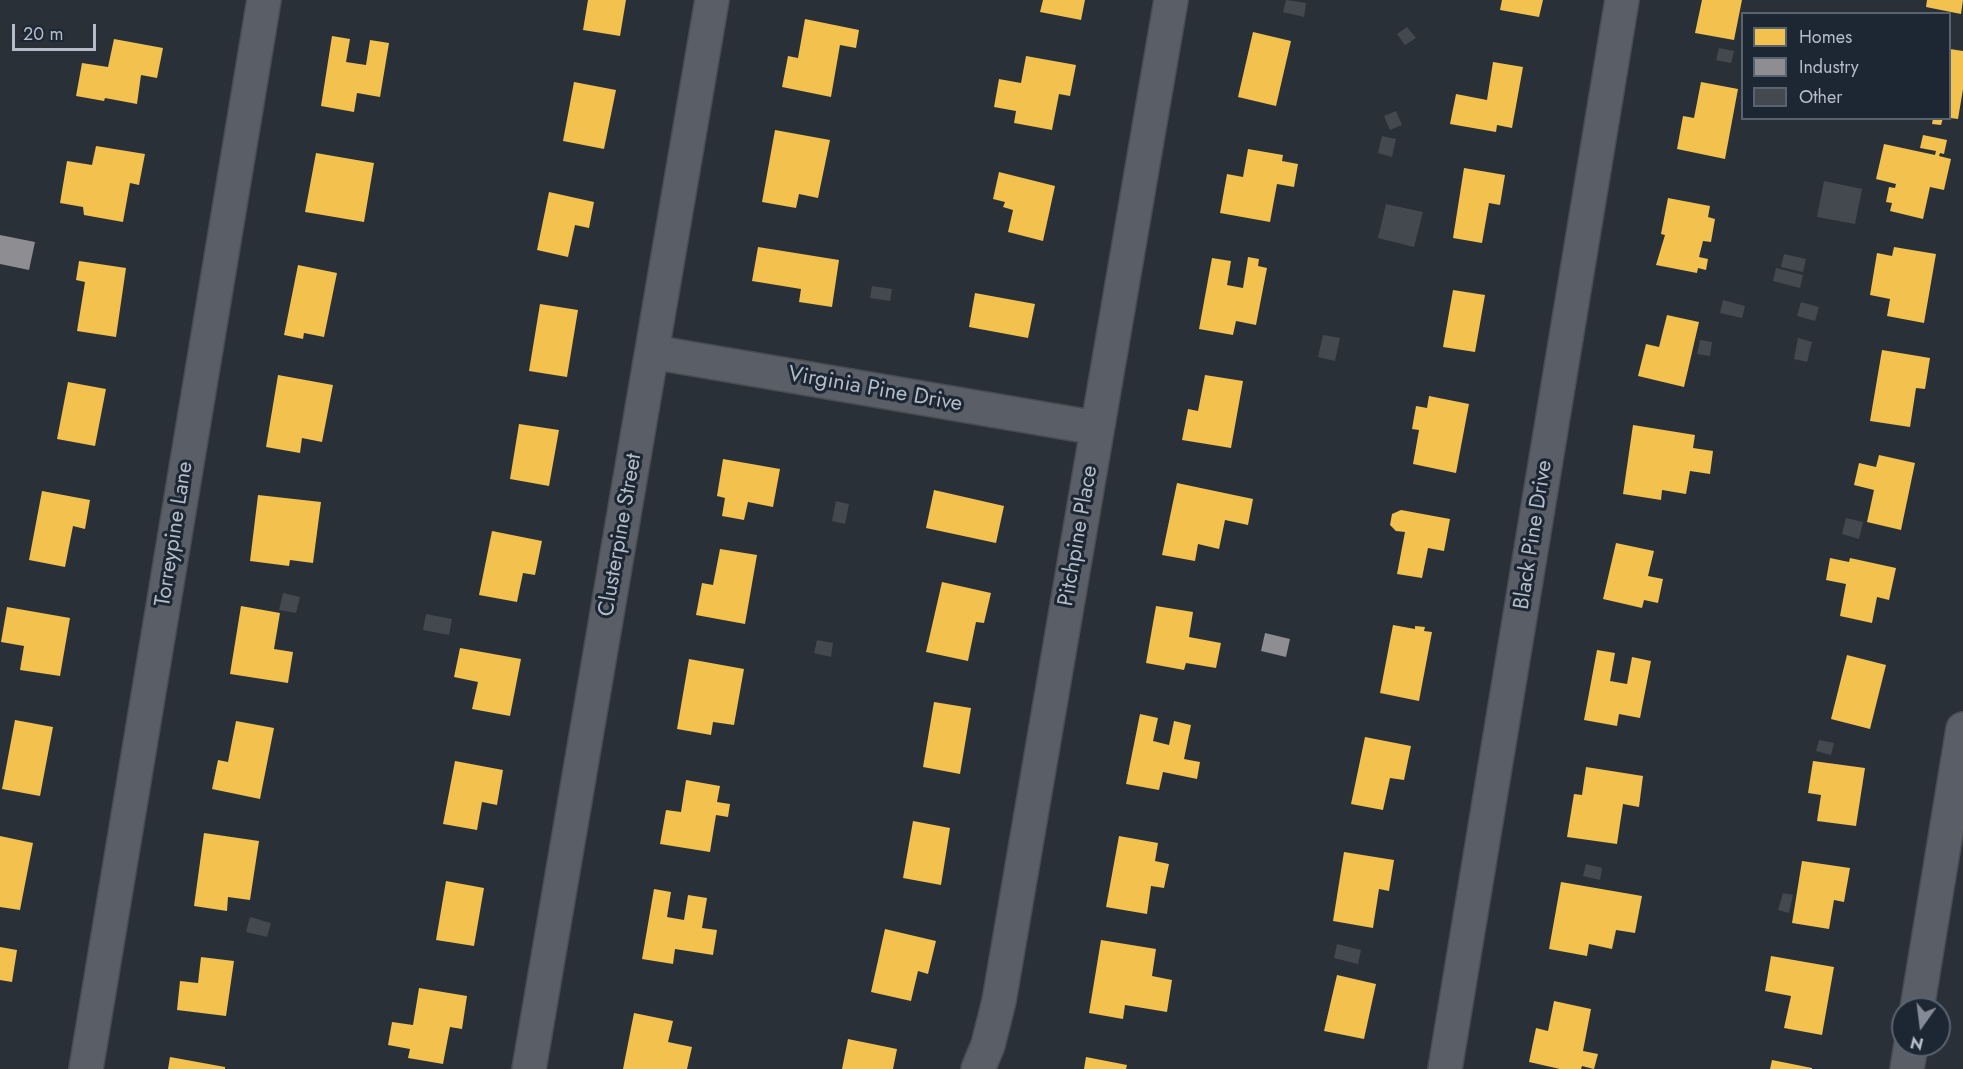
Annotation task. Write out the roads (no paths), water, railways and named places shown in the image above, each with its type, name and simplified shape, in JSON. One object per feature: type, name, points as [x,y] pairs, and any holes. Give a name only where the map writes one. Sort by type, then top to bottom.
[{"type":"street","name":"Torreypine Lane","points":[[86,1069],[264,0]]},
{"type":"street","name":"Clusterpine Street","points":[[530,1069],[712,0]]},
{"type":"street","name":"Pitchpine Place","points":[[978,1069],[988,1045],[999,1001],[1171,0]]},
{"type":"street","name":"Black Pine Drive","points":[[1444,1069],[1622,0]]},
{"type":"street","name":"Virginia Pine Drive","points":[[652,352],[1097,428]]},
{"type":"street","points":[[1919,997],[1963,729]]}]
